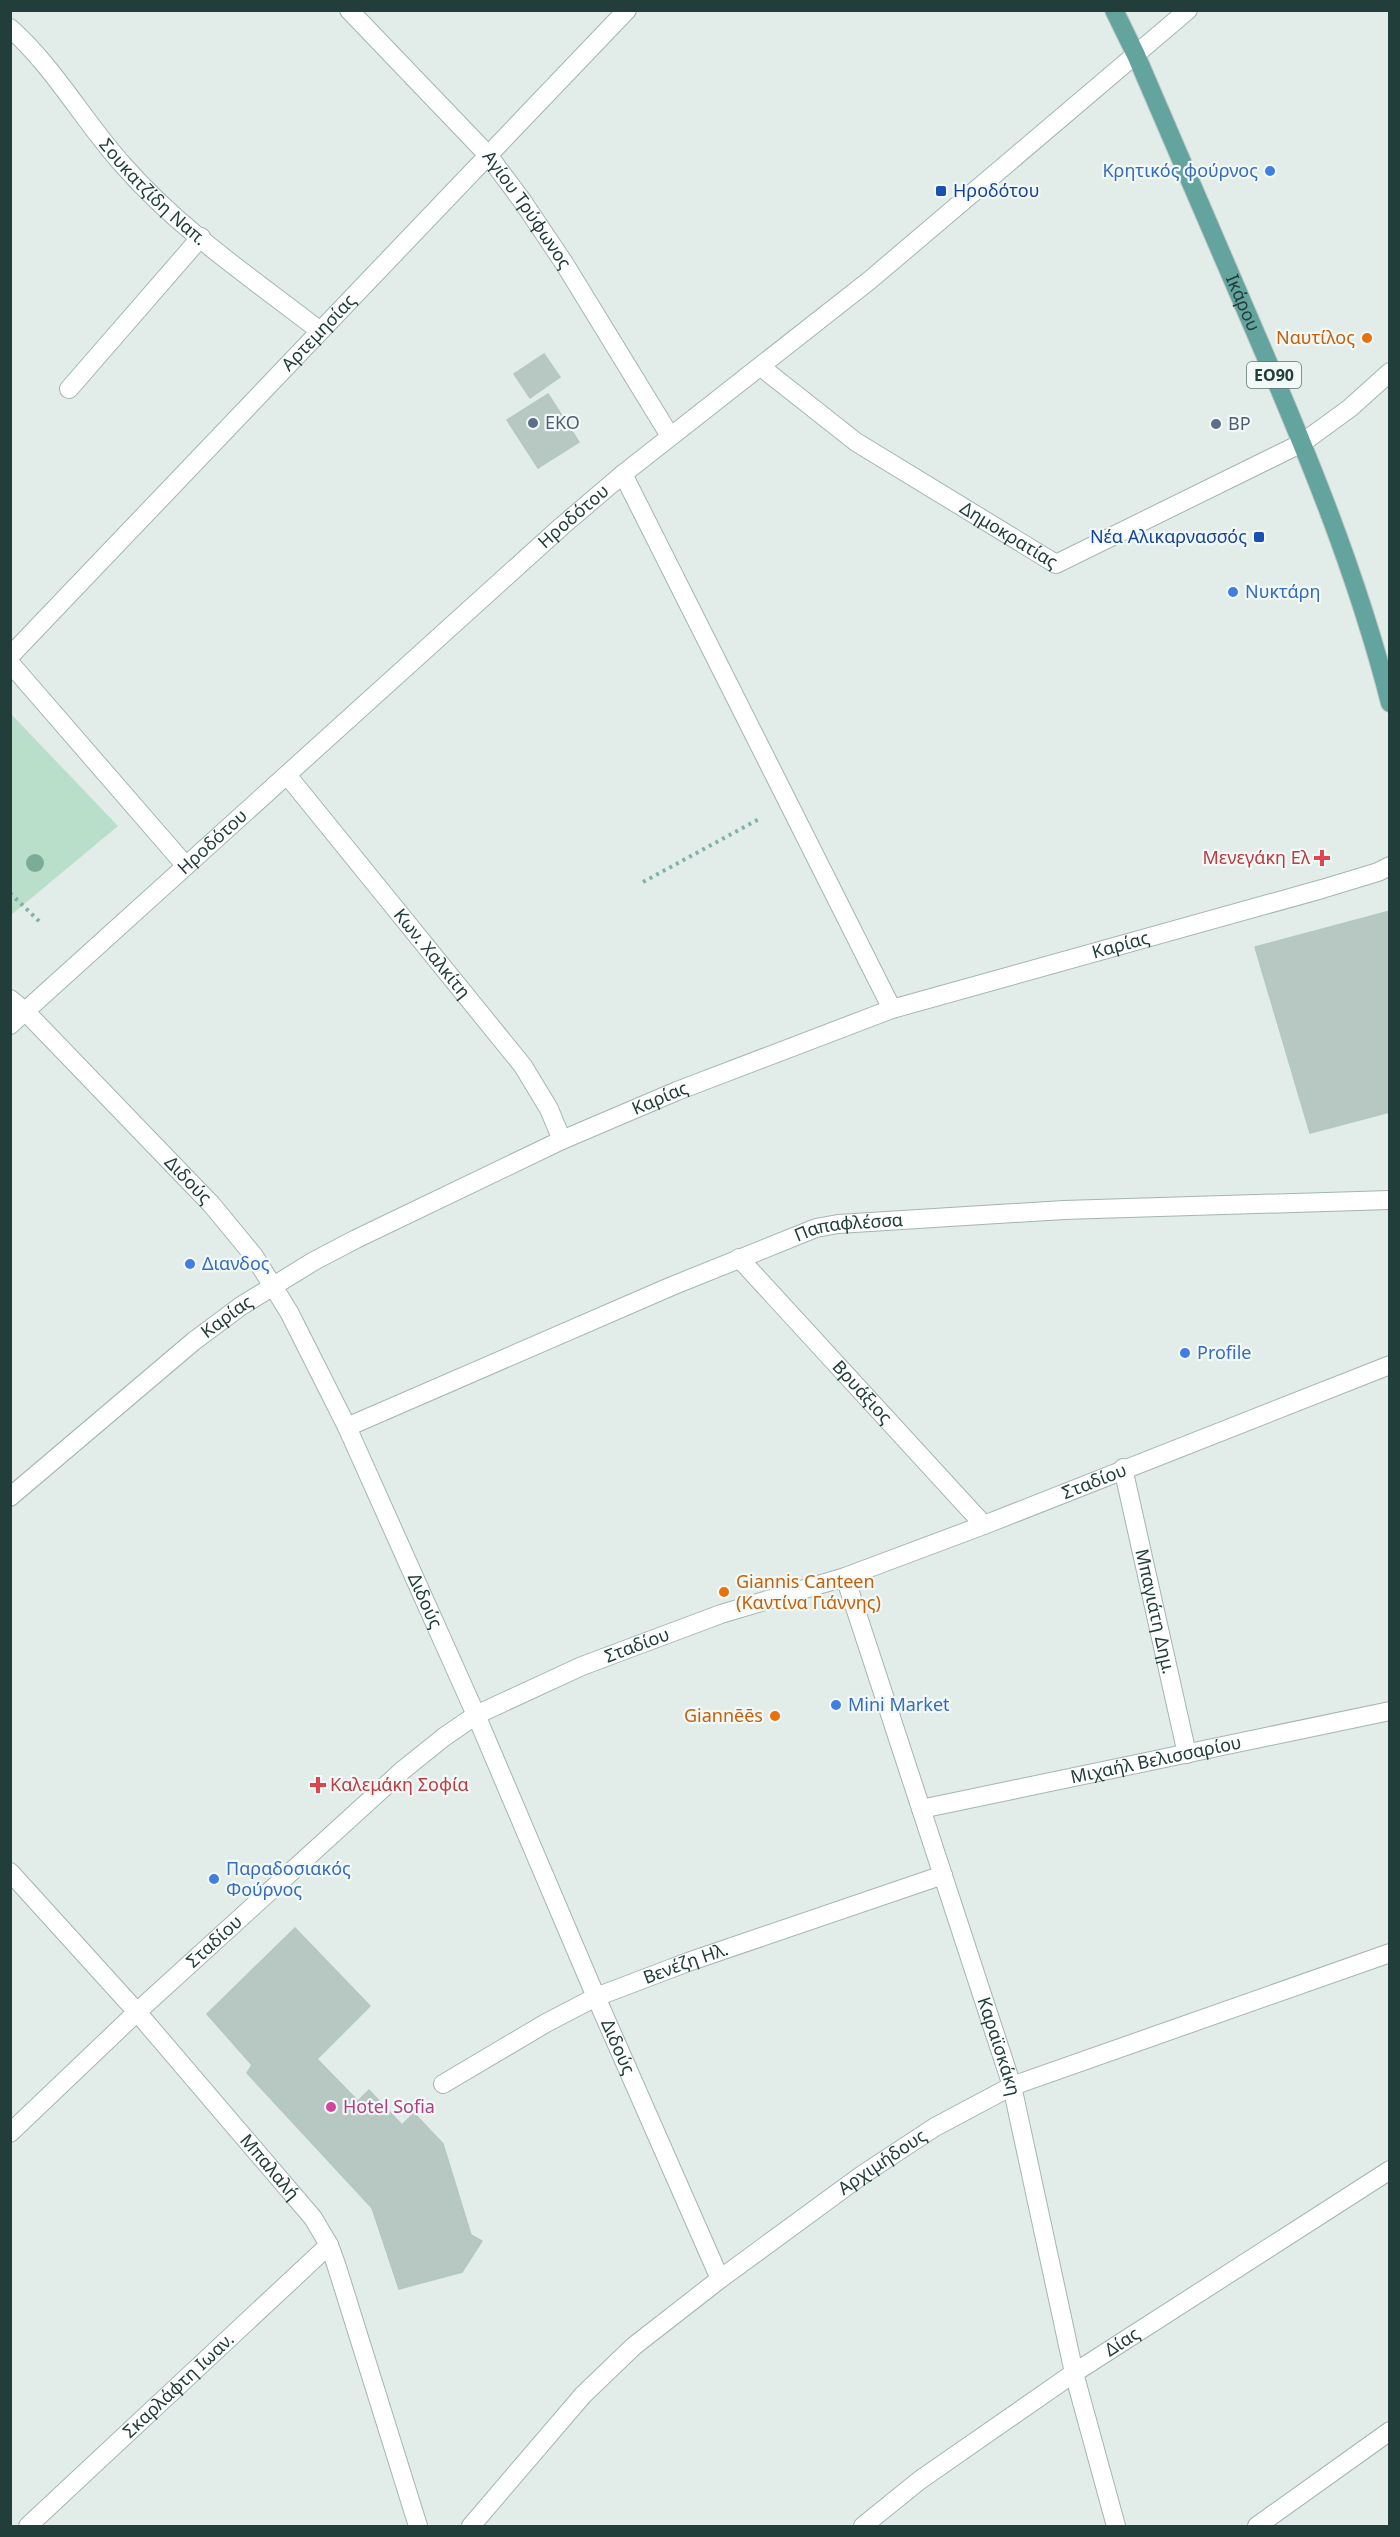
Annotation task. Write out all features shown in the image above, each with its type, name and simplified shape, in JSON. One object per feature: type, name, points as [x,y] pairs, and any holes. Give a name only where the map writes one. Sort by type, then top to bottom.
[{"type":"main road","name":"Ικάρου","points":[[1114,10],[1136,55],[1339,535],[1361,602],[1389,703]]},
{"type":"street","name":"Αγίου Τρύφωνος","points":[[349,10],[488,155],[564,263],[670,436]]},
{"type":"street","name":"Αρτεμησίας","points":[[10,656],[627,10]]},
{"type":"street","name":"Ηροδότου","points":[[10,1025],[553,534],[670,436],[761,367],[879,272],[1188,10]]},
{"type":"street","name":"Σουκατζίδη Ναπ.","points":[[10,28],[36,54],[124,167],[201,237],[320,331]]},
{"type":"street","points":[[69,388],[201,237]]},
{"type":"street","name":"Δημοκρατίας","points":[[761,367],[856,442],[1056,564],[1302,443],[1350,408],[1389,372]]},
{"type":"street","points":[[623,474],[892,1009]]},
{"type":"street","points":[[10,663],[186,866]]},
{"type":"street","name":"Κων. Χαλκίτη","points":[[287,775],[524,1066],[549,1109],[562,1140]]},
{"type":"street","name":"Καρίας","points":[[10,1497],[194,1341],[241,1306],[356,1239],[562,1140],[677,1091],[892,1009],[1322,889],[1378,872],[1389,866]]},
{"type":"street","name":"Διδούς","points":[[10,999],[26,1012],[212,1205],[254,1256],[274,1285],[347,1427],[476,1715],[596,1997],[720,2278]]},
{"type":"street","name":"Παπαφλέσσα","points":[[347,1427],[796,1234],[838,1224],[1064,1210],[1389,1200]]},
{"type":"street","name":"Βρυάξιος","points":[[739,1258],[984,1525]]},
{"type":"street","name":"Σταδίου","points":[[10,2133],[137,2012],[403,1770],[476,1715],[534,1686],[628,1648],[721,1614],[845,1577],[984,1525],[1123,1468],[1389,1365]]},
{"type":"street","name":"Μπαγιάτη Δημ.","points":[[1123,1468],[1187,1754]]},
{"type":"street","name":"Καραϊσκάκη","points":[[845,1577],[1012,2086],[1074,2373],[1116,2526]]},
{"type":"street","name":"Μιχαήλ Βελισσαρίου","points":[[921,1809],[1389,1712]]},
{"type":"street","name":"Μπαλαλή","points":[[10,1872],[137,2012],[313,2218],[329,2245],[418,2526]]},
{"type":"street","name":"Βενέζη Ηλ.","points":[[442,2084],[546,2023],[596,1997],[688,1962],[943,1875]]},
{"type":"street","name":"Αρχιμήδους","points":[[471,2526],[583,2395],[634,2346],[720,2278],[862,2175],[926,2133],[966,2109],[1012,2086],[1389,1953]]},
{"type":"street","name":"Δίας","points":[[862,2526],[920,2480],[1074,2373],[1389,2170]]},
{"type":"street","name":"Σκαρλάφτη Ιωαν.","points":[[28,2526],[329,2245]]},
{"type":"street","points":[[1257,2526],[1389,2431]]},
{"type":"path","points":[[643,882],[788,804]]},
{"type":"path","points":[[10,894],[41,923]]},
{"type":"green space","points":[[11,714],[118,826],[10,915]]},
{"type":"building","points":[[544,354],[560,377],[530,398],[514,374]]},
{"type":"building","points":[[548,394],[579,442],[538,468],[507,420]]},
{"type":"building","points":[[1390,911],[1390,1112],[1310,1133],[1255,947]]},
{"type":"building","name":"Hotel Sofia","points":[[295,1928],[370,2006],[317,2059],[358,2101],[369,2090],[402,2125],[414,2113],[443,2144],[471,2235],[482,2241],[462,2272],[399,2289],[372,2208],[247,2073],[252,2065],[207,2014]]},
{"type":"place","name":"Κρητικός φούρνος","points":[[1270,171]]},
{"type":"place","name":"Ηροδότου","points":[[941,191]]},
{"type":"place","name":"Ναυτίλος","points":[[1367,338]]},
{"type":"place","name":"EKO","points":[[533,423]]},
{"type":"place","name":"BP","points":[[1216,424]]},
{"type":"place","name":"Νέα Αλικαρνασσός","points":[[1259,537]]},
{"type":"place","name":"Νυκτάρη","points":[[1233,592]]},
{"type":"place","name":"Μενεγάκη Ελ","points":[[1322,858]]},
{"type":"place","name":"Διανδος","points":[[190,1264]]},
{"type":"place","name":"Profile","points":[[1185,1353]]},
{"type":"place","name":"Giannis Canteen (Καντίνα Γιάννης)","points":[[724,1592]]},
{"type":"place","name":"Mini Market","points":[[836,1705]]},
{"type":"place","name":"Giannēēs","points":[[775,1716]]},
{"type":"place","name":"Καλεμάκη Σοφία","points":[[318,1785]]},
{"type":"place","name":"Παραδοσιακός Φούρνος","points":[[214,1879]]},
{"type":"place","name":"Hotel Sofia","points":[[331,2107]]}]
